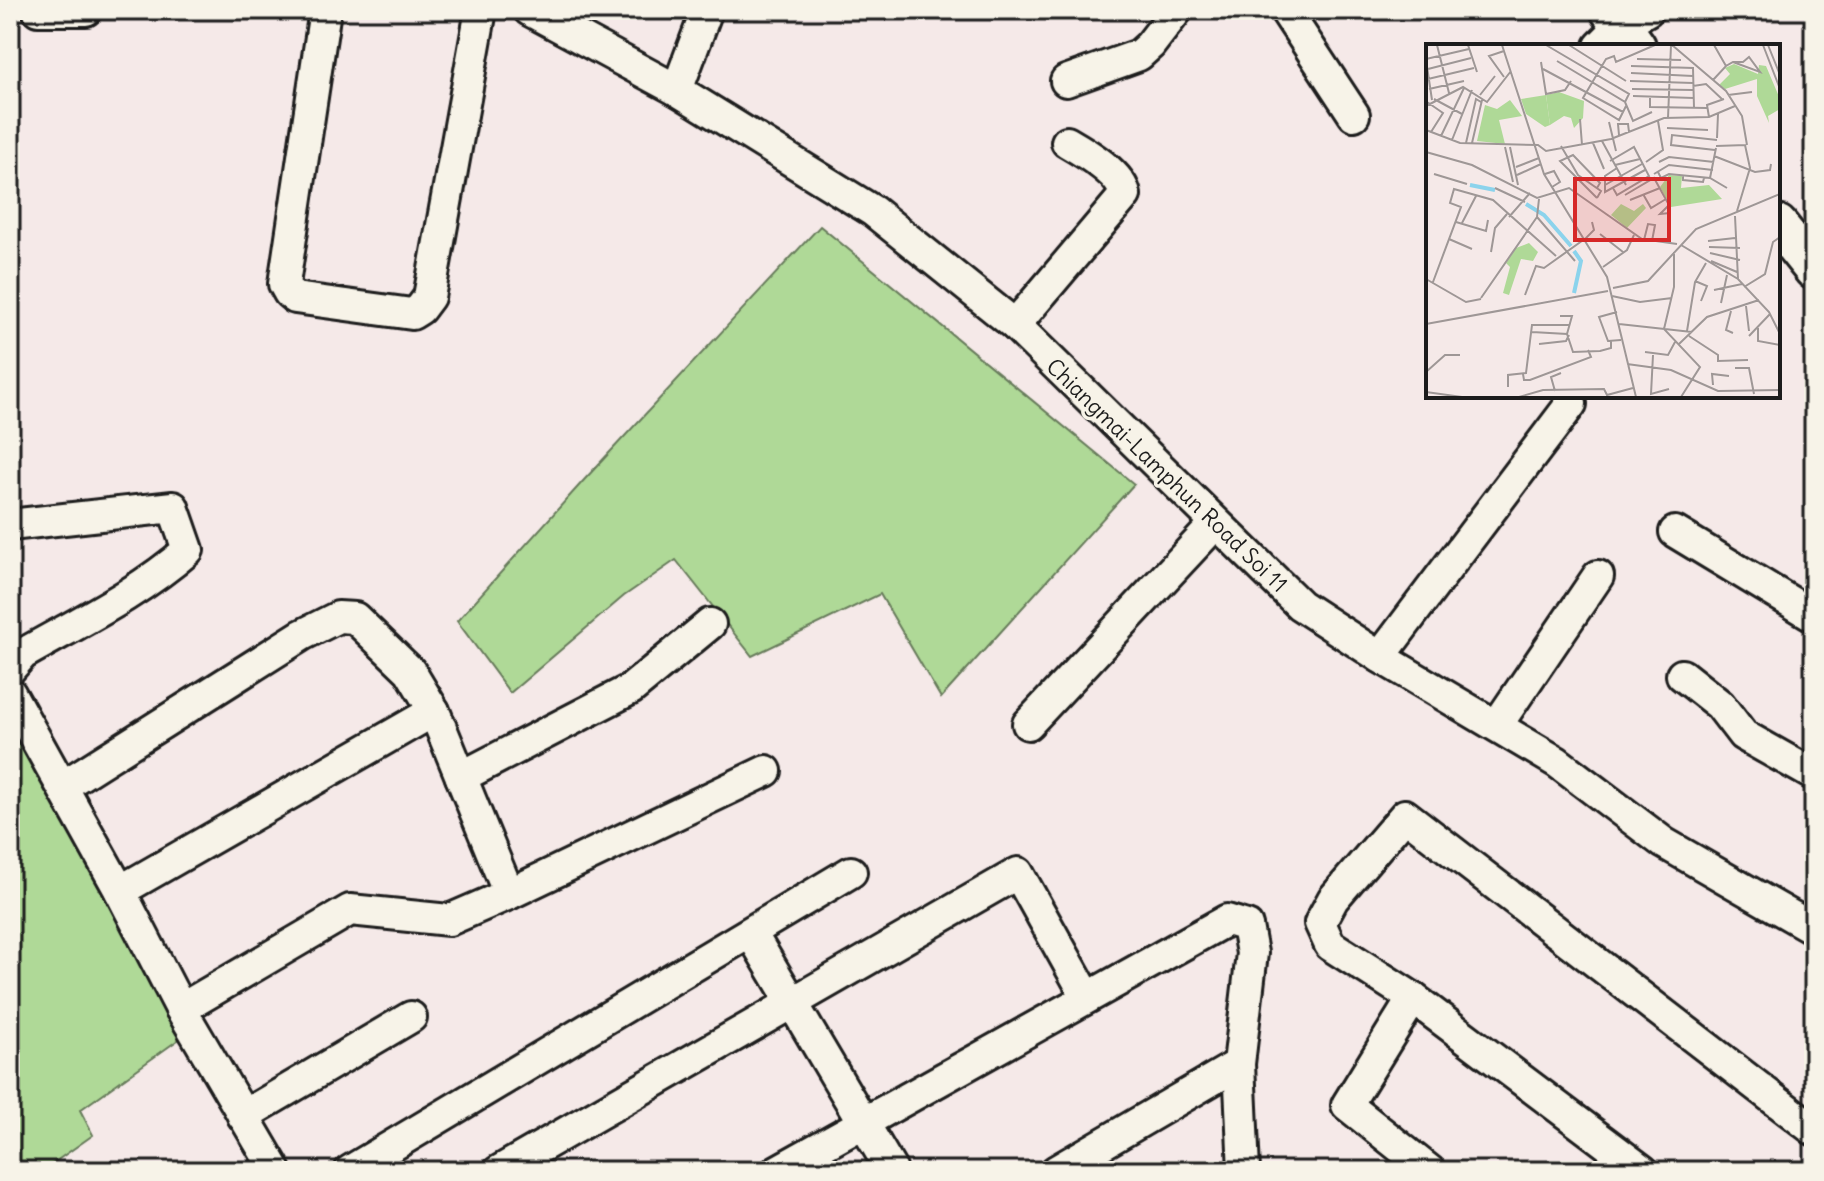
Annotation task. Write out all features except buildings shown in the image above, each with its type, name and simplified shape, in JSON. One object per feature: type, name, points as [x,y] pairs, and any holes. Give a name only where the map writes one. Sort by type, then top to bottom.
[{"type":"main road","points":[[1780,228],[1814,270]]},
{"type":"street","points":[[38,10],[86,10]]},
{"type":"street","points":[[325,10],[284,284],[295,298],[412,314],[429,297],[481,10]]},
{"type":"street","name":"Chiangmai-Lamphun Road Soi 11","points":[[529,10],[677,90],[873,211],[1015,325],[1300,605],[1380,657],[1557,762],[1664,843],[1811,921]]},
{"type":"street","points":[[677,90],[707,10]]},
{"type":"street","points":[[1066,81],[1139,55],[1177,10]]},
{"type":"street","points":[[1285,10],[1354,115]]},
{"type":"street","points":[[1015,325],[1125,195],[1124,186],[1093,157],[1067,142]]},
{"type":"street","points":[[1380,657],[1571,404]]},
{"type":"street","points":[[10,525],[173,507],[188,550],[129,594],[23,654],[10,669]]},
{"type":"street","points":[[1028,724],[1215,524]]},
{"type":"street","points":[[1675,532],[1814,616]]},
{"type":"street","points":[[1497,725],[1598,576]]},
{"type":"street","points":[[63,786],[302,635],[338,617],[355,618],[370,629],[410,671],[434,711],[509,894]]},
{"type":"street","points":[[461,777],[631,689],[710,624]]},
{"type":"street","points":[[1682,675],[1720,705],[1743,735],[1814,775]]},
{"type":"street","points":[[10,693],[120,891],[181,1009],[276,1171]]},
{"type":"street","points":[[120,891],[434,711]]},
{"type":"street","points":[[181,1009],[350,910],[449,920],[766,771]]},
{"type":"street","points":[[1643,1171],[1413,998],[1330,945],[1320,923],[1333,899],[1405,815],[1814,1130]]},
{"type":"street","points":[[350,1171],[851,872]]},
{"type":"street","points":[[499,1171],[1018,873],[1087,997]]},
{"type":"street","points":[[777,1171],[1227,920],[1247,926],[1252,953],[1239,1064],[1244,1171]]},
{"type":"street","points":[[751,933],[892,1171]]},
{"type":"street","points":[[1413,998],[1347,1105],[1430,1171]]},
{"type":"street","points":[[243,1116],[411,1017]]},
{"type":"street","points":[[1056,1171],[1239,1064]]},
{"type":"green space","points":[[820,226],[1134,484],[941,698],[880,594],[752,656],[676,560],[624,596],[510,693],[457,621]]},
{"type":"green space","points":[[10,712],[185,1035],[80,1110],[93,1135],[42,1171],[10,1171]]}]
